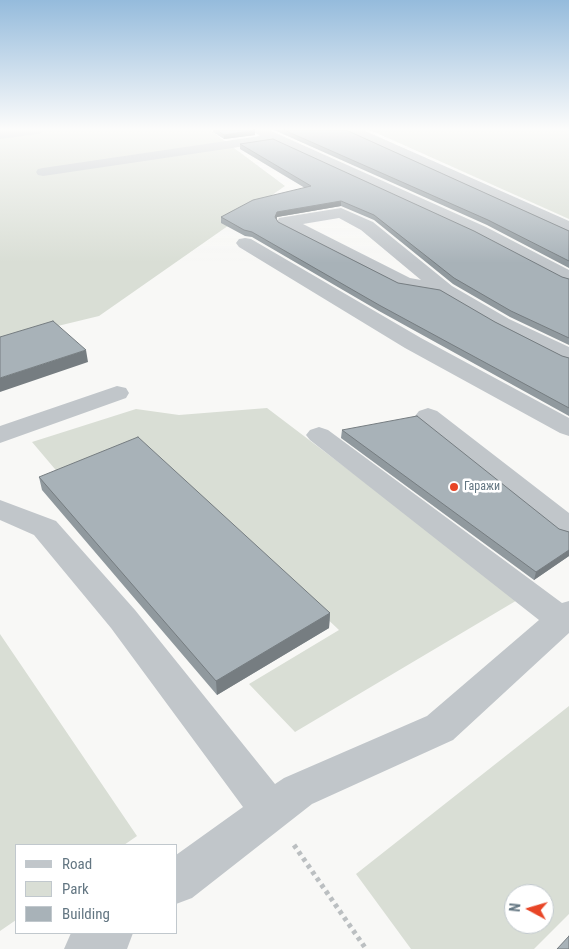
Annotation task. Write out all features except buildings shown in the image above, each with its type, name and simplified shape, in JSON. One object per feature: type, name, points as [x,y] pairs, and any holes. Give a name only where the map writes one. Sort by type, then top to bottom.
[{"type":"lane","points":[[354,174],[480,231],[569,278]]},
{"type":"lane","points":[[451,174],[569,227]]},
{"type":"lane","points":[[445,290],[405,284],[286,222],[341,213],[367,226],[445,290],[502,323],[569,356]]},
{"type":"lane","points":[[245,244],[413,343],[569,428]]},
{"type":"lane","points":[[0,436],[117,393]]},
{"type":"lane","points":[[428,416],[569,528]]},
{"type":"lane","points":[[178,881],[298,791],[440,728],[565,616],[320,435]]},
{"type":"lane","points":[[0,509],[45,528],[123,619],[271,811]]},
{"type":"lane","points":[[88,949],[109,934]]},
{"type":"path","points":[[271,811],[366,949]]},
{"type":"green space","points":[[0,174],[269,174],[285,186],[99,316],[0,340]]},
{"type":"green space","points":[[469,174],[569,174],[569,219]]},
{"type":"green space","points":[[267,408],[519,599],[295,732],[249,684],[339,630],[143,445],[60,475],[32,442],[136,409],[179,415]]},
{"type":"green space","points":[[0,634],[137,836],[125,844],[15,844],[15,921],[0,931]]},
{"type":"green space","points":[[569,706],[569,914],[554,929],[554,884],[504,884],[504,934],[549,934],[534,949],[411,949],[356,874]]},
{"type":"place","name":"Гаражи","points":[[454,487]]}]
